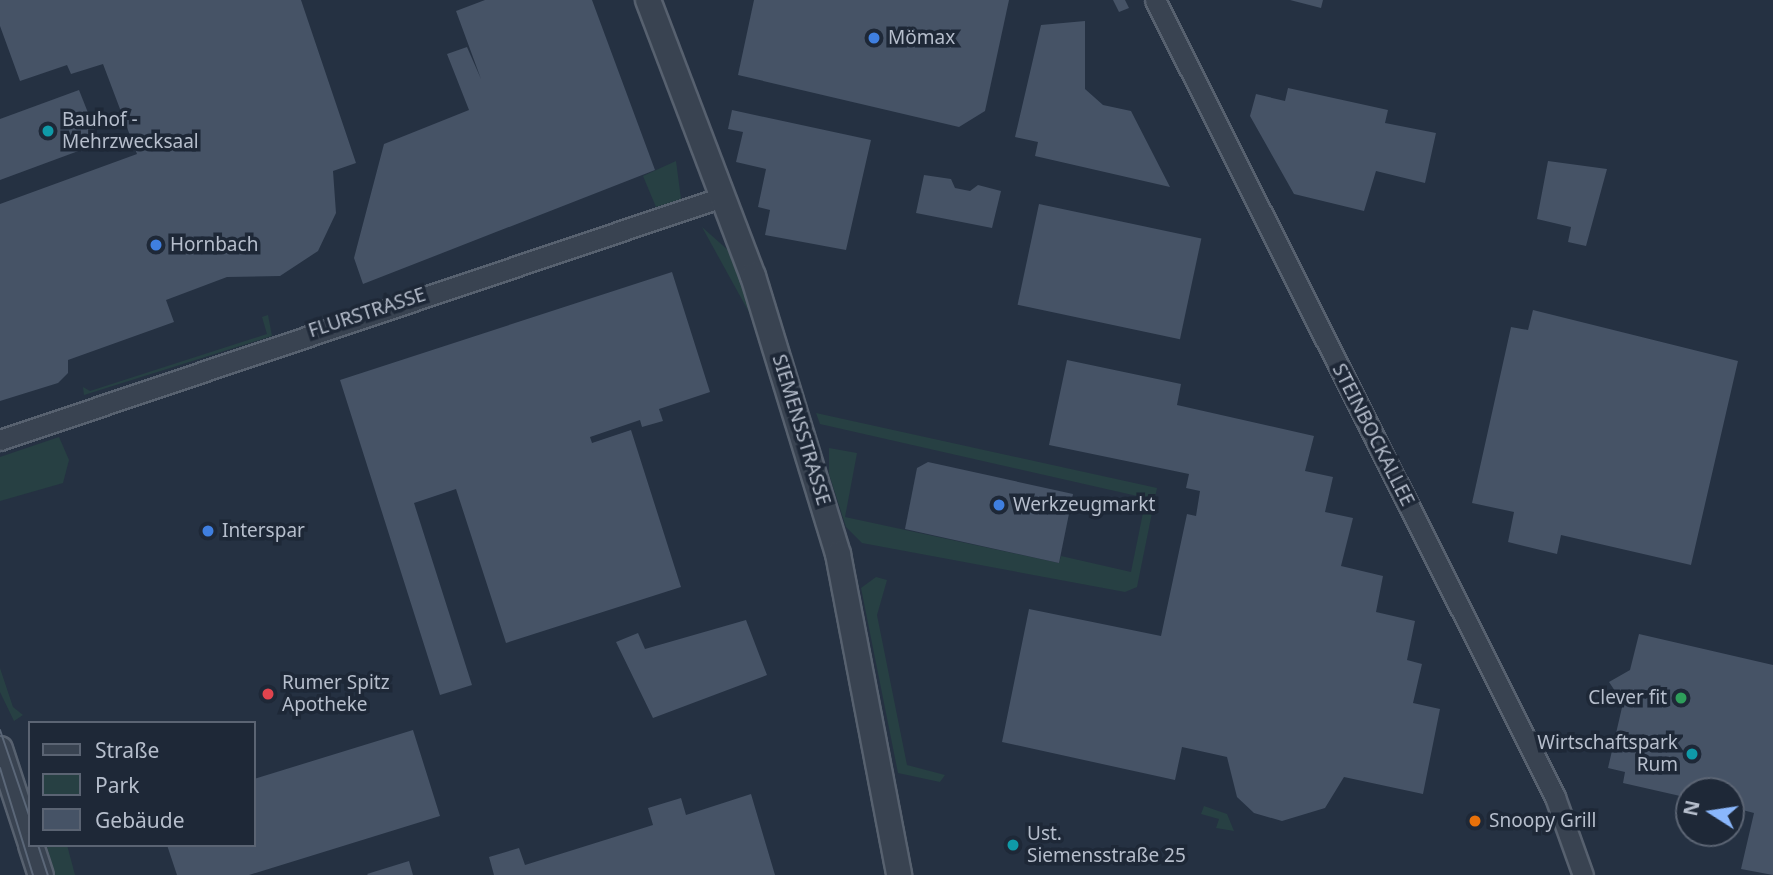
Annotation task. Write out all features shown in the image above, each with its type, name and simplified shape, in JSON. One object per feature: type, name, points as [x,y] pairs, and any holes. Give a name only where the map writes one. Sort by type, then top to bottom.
[{"type":"street","name":"SIEMENSSTRASSE","points":[[648,0],[722,197],[838,554],[899,875]]},
{"type":"street","name":"STEINBOCKALLEE","points":[[1155,0],[1555,797],[1583,875]]},
{"type":"street","name":"FLURSTRASSE","points":[[5,436],[722,197]]},
{"type":"street","points":[[0,749],[28,837]]},
{"type":"street","points":[[31,847],[41,875]]},
{"type":"green space","points":[[676,161],[681,199],[656,207],[643,176]]},
{"type":"green space","points":[[702,227],[729,251],[753,313],[750,314]]},
{"type":"green space","points":[[268,315],[272,336],[84,395],[83,387],[90,391],[267,334],[262,317]]},
{"type":"green space","points":[[816,413],[1157,488],[1137,587],[1125,592],[862,543],[846,527],[829,474],[829,448],[857,453],[845,517],[1059,563],[1061,556],[1131,572],[1146,498],[820,424]]},
{"type":"green space","points":[[59,437],[69,460],[63,483],[0,501],[0,457]]},
{"type":"green space","points":[[876,577],[887,580],[877,615],[907,765],[945,775],[940,782],[898,773],[861,588]]},
{"type":"green space","points":[[0,668],[13,707],[23,715],[14,721],[0,692]]},
{"type":"green space","points":[[1204,806],[1227,814],[1234,831],[1216,828],[1219,819],[1201,814]]},
{"type":"green space","points":[[47,847],[68,847],[75,875],[55,875]]},
{"type":"building","points":[[0,0],[301,0],[356,163],[333,171],[336,213],[318,251],[280,276],[227,277],[166,300],[174,322],[68,360],[68,373],[58,383],[0,401],[0,204],[137,154],[103,64],[71,74],[67,65],[20,81],[0,26]]},
{"type":"building","points":[[485,0],[592,0],[655,170],[363,284],[354,258],[384,144],[469,110],[447,54],[467,47],[481,79],[456,11]]},
{"type":"building","name":"Mömax","points":[[754,0],[1009,0],[985,111],[959,127],[738,75]]},
{"type":"building","points":[[1113,0],[1125,0],[1129,8],[1119,12]]},
{"type":"building","points":[[1290,0],[1323,0],[1321,8]]},
{"type":"building","points":[[1085,21],[1085,89],[1103,105],[1131,111],[1170,187],[1035,156],[1038,142],[1015,137],[1041,25]]},
{"type":"building","points":[[1288,88],[1388,110],[1385,123],[1436,133],[1425,183],[1376,171],[1364,211],[1294,194],[1250,116],[1256,94],[1285,101]]},
{"type":"building","name":"Bauhof - Mehrzwecksaal","points":[[79,90],[100,143],[0,180],[0,119]]},
{"type":"building","points":[[732,110],[871,140],[846,250],[765,235],[770,210],[758,207],[766,169],[736,162],[743,132],[728,129]]},
{"type":"building","points":[[1548,161],[1607,169],[1586,246],[1568,242],[1571,227],[1537,219]]},
{"type":"building","points":[[924,175],[951,179],[955,188],[970,191],[978,185],[1001,191],[992,228],[916,213]]},
{"type":"building","points":[[1039,204],[1201,239],[1180,339],[1018,305]]},
{"type":"building","points":[[672,272],[710,392],[659,409],[663,421],[642,427],[640,420],[590,437],[592,443],[631,430],[681,587],[506,643],[456,489],[414,503],[472,685],[440,695],[340,380]]},
{"type":"building","points":[[1533,310],[1738,361],[1691,565],[1561,535],[1557,554],[1508,542],[1514,512],[1472,503],[1511,327],[1528,330]]},
{"type":"building","points":[[1067,360],[1181,384],[1177,405],[1314,436],[1305,471],[1333,477],[1325,512],[1353,518],[1341,566],[1383,576],[1376,612],[1415,621],[1407,660],[1422,664],[1413,703],[1440,709],[1423,794],[1344,777],[1325,808],[1282,821],[1254,813],[1237,797],[1227,757],[1182,747],[1175,780],[1002,742],[1029,609],[1161,636],[1187,514],[1196,516],[1200,491],[1186,488],[1189,474],[1049,445]]},
{"type":"building","points":[[928,462],[1073,494],[1059,563],[905,529],[917,468]]},
{"type":"building","points":[[746,620],[767,675],[653,718],[616,642],[638,633],[645,649]]},
{"type":"building","name":"Wirtschaftspark Rum","points":[[1639,634],[1773,665],[1773,875],[1741,869],[1754,813],[1745,811],[1745,777],[1675,777],[1675,795],[1623,783],[1625,772],[1608,768],[1623,703],[1609,682],[1630,670]]},
{"type":"building","points":[[413,730],[440,816],[249,875],[177,875],[168,847],[256,847],[256,778]]},
{"type":"building","points":[[751,794],[775,875],[494,875],[489,857],[519,848],[525,865],[653,825],[648,808],[681,798],[686,815]]},
{"type":"building","name":"Ust. Siemensstraße 25","points":[[1010,837],[1020,839],[1017,853],[1007,851]]},
{"type":"building","points":[[409,861],[413,875],[367,874]]},
{"type":"tram line","points":[[0,730],[28,812]]},
{"type":"tram line","points":[[0,768],[33,875]]},
{"type":"tram line","points":[[39,847],[48,875]]},
{"type":"place","name":"Mömax","points":[[874,38]]},
{"type":"place","name":"Bauhof - Mehrzwecksaal","points":[[48,131]]},
{"type":"place","name":"Hornbach","points":[[156,245]]},
{"type":"place","name":"Werkzeugmarkt","points":[[999,505]]},
{"type":"place","name":"Interspar","points":[[208,531]]},
{"type":"place","name":"Rumer Spitz Apotheke","points":[[268,694]]},
{"type":"place","name":"Clever fit","points":[[1681,698]]},
{"type":"place","name":"Wirtschaftspark Rum","points":[[1692,754]]},
{"type":"place","name":"Snoopy Grill","points":[[1475,821]]},
{"type":"place","name":"Ust. Siemensstraße 25","points":[[1013,845]]}]
